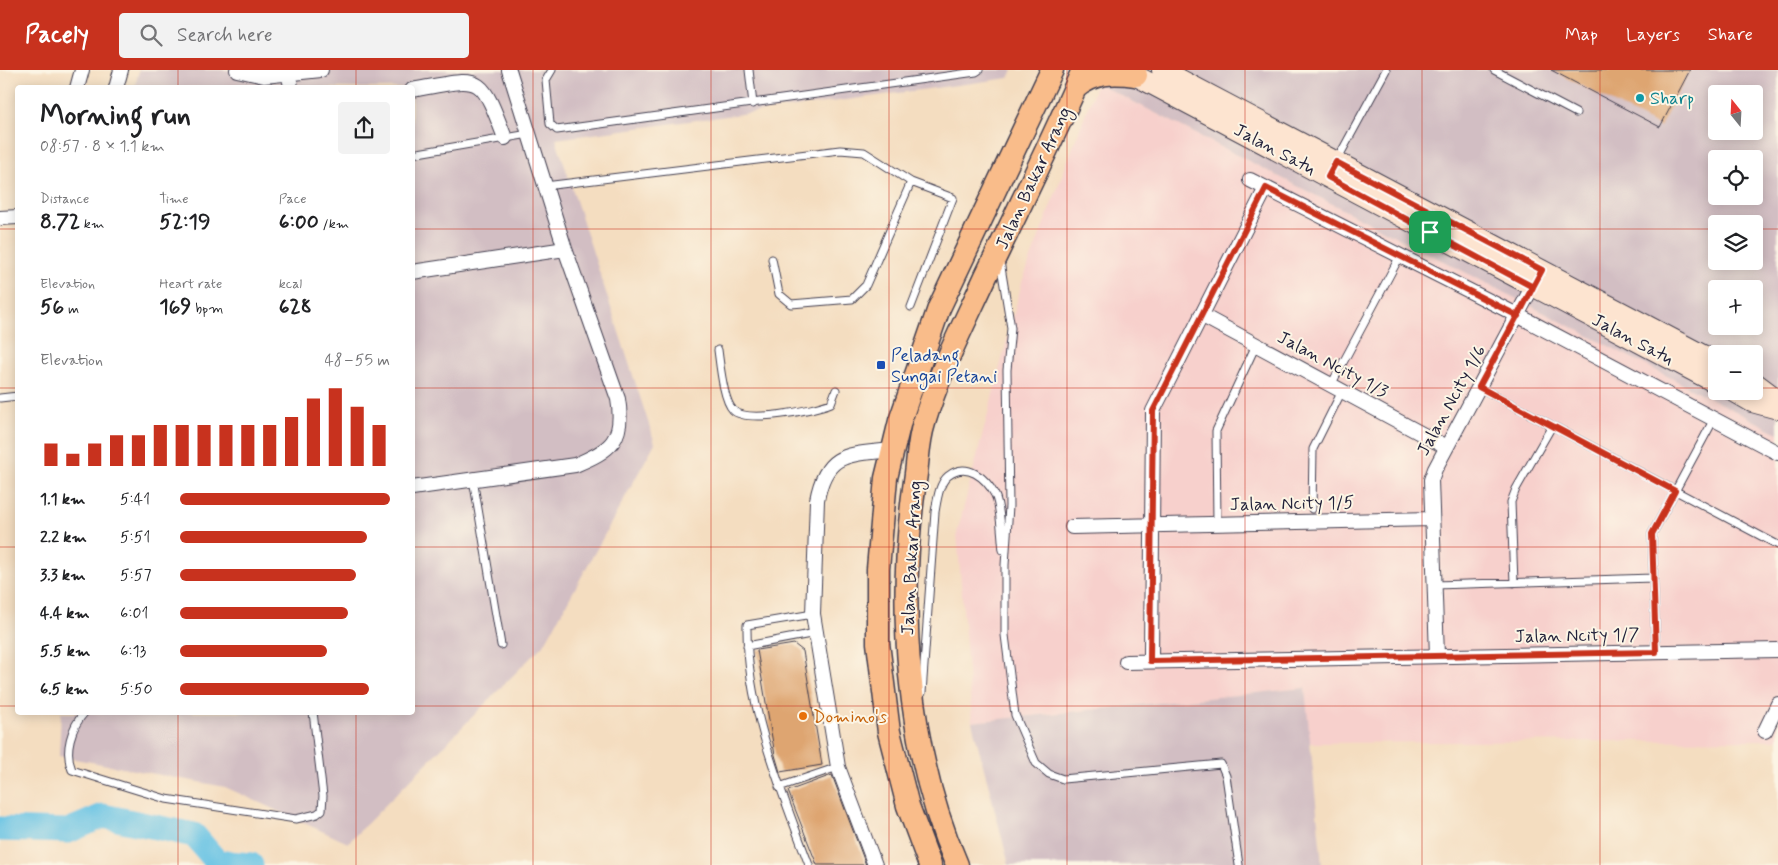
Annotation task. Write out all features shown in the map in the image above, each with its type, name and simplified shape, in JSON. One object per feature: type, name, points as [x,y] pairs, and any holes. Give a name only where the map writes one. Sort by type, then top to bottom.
[{"type":"main road","points":[[1036,70],[1038,97]]},
{"type":"main road","name":"Jalan Bakar Arang","points":[[930,865],[908,806],[889,732],[878,643],[878,569],[886,478],[900,421],[939,308],[1052,70]]},
{"type":"main road","name":"Jalan Satu","points":[[1162,70],[1332,169],[1537,278],[1708,378]]},
{"type":"main road","points":[[1079,79],[1104,73],[1131,72]]},
{"type":"main road","name":"Jalan Satu","points":[[1131,72],[1332,169]]},
{"type":"main road","name":"Jalan Bakar Arang","points":[[957,865],[947,842],[921,748],[907,652],[906,587],[910,515],[923,424],[959,330],[999,250],[1079,79]]},
{"type":"main road","name":"Jalan Satu","points":[[1537,278],[1708,358]]},
{"type":"main road","points":[[1763,389],[1778,400]]},
{"type":"main road","points":[[1749,400],[1778,410]]},
{"type":"street","points":[[78,85],[82,70]]},
{"type":"street","points":[[117,85],[120,70]]},
{"type":"street","points":[[237,70],[264,76],[290,77],[320,70]]},
{"type":"street","points":[[415,488],[576,465],[598,455],[615,438],[622,421],[618,399],[565,249],[509,70]]},
{"type":"street","points":[[415,89],[469,80],[479,84],[487,92],[506,138]]},
{"type":"street","points":[[1250,180],[1518,316],[1778,452]]},
{"type":"street","points":[[1150,661],[1153,411],[1266,188]]},
{"type":"street","points":[[0,218],[15,217]]},
{"type":"street","points":[[415,272],[565,249]]},
{"type":"street","name":"Jalan Ncity 1/6","points":[[1437,656],[1431,480],[1446,447],[1537,278]]},
{"type":"street","name":"Jalan Ncity 1/3","points":[[1201,315],[1446,447]]},
{"type":"street","points":[[875,865],[838,767],[816,633],[813,614],[817,500],[823,476],[827,469],[840,458],[853,454],[893,450]]},
{"type":"street","name":"Jalan Ncity 1/5","points":[[1072,527],[1432,519]]},
{"type":"street","name":"Jalan Ncity 1/7","points":[[1126,662],[1778,650]]},
{"type":"street","points":[[1765,731],[1778,704]]},
{"type":"lane","points":[[552,70],[546,80],[550,124],[557,130],[753,104],[976,72],[979,70]]},
{"type":"lane","points":[[750,70],[753,104]]},
{"type":"lane","points":[[1332,169],[1386,70]]},
{"type":"lane","points":[[1494,70],[1576,113]]},
{"type":"lane","points":[[415,153],[529,134]]},
{"type":"lane","points":[[545,186],[840,150],[864,152],[912,182],[953,198],[911,308]]},
{"type":"lane","points":[[772,259],[779,294],[791,304],[852,299],[866,285],[912,182]]},
{"type":"lane","points":[[999,250],[1011,328],[1007,370],[1009,506],[1005,565],[1005,635],[1015,715],[1036,763],[1049,774],[1063,779],[1221,764],[1226,776],[1239,865]]},
{"type":"lane","points":[[1312,509],[1313,449],[1336,388],[1400,256]]},
{"type":"lane","points":[[1217,524],[1217,425],[1256,344]]},
{"type":"lane","points":[[718,350],[729,402],[733,411],[744,415],[759,416],[821,407],[831,403],[836,390]]},
{"type":"lane","points":[[1479,387],[1778,545]]},
{"type":"lane","points":[[0,398],[15,396]]},
{"type":"lane","points":[[1656,652],[1652,534],[1714,419]]},
{"type":"lane","points":[[1514,583],[1511,502],[1516,489],[1552,426]]},
{"type":"lane","points":[[921,748],[923,671],[935,512],[939,492],[948,476],[961,470],[975,471],[996,497],[1005,565]]},
{"type":"lane","points":[[473,479],[501,645]]},
{"type":"lane","points":[[1435,586],[1653,578]]},
{"type":"lane","points":[[808,865],[779,786],[755,696],[747,646],[747,626],[813,614]]},
{"type":"lane","points":[[747,646],[816,633]]},
{"type":"lane","points":[[82,715],[79,718],[67,751],[72,770],[166,799],[296,819],[317,814],[322,810],[323,796],[313,715]]},
{"type":"lane","points":[[779,786],[838,767]]},
{"type":"shaded area","points":[[139,70],[1013,70],[1009,78],[556,139],[655,443],[545,643],[348,843],[225,787],[59,756],[61,715],[415,715],[415,85],[135,85]]},
{"type":"shaded area","points":[[1104,70],[1778,70],[1778,433],[1714,400],[1763,400],[1763,345],[1708,345],[1708,397],[1097,83]]},
{"type":"shaded area","points":[[1097,83],[1708,397],[1708,400],[1714,400],[1778,433],[1778,740],[1309,743],[1305,688],[972,722],[957,533],[1022,282]]},
{"type":"shaded area","points":[[1305,688],[1322,865],[1009,865],[972,722]]},
{"type":"building","name":"Sharp","points":[[1551,70],[1690,70],[1660,127]]},
{"type":"building","points":[[794,644],[803,651],[822,765],[780,772],[775,755],[757,650]]},
{"type":"building","points":[[832,775],[866,865],[817,865],[788,791]]},
{"type":"waterway","points":[[0,829],[68,831],[103,816],[194,835],[217,862],[251,865]]},
{"type":"place","name":"Sharp","points":[[1640,98]]},
{"type":"place","name":"Peladang Sungai Petani","points":[[881,365]]},
{"type":"place","name":"Domino's","points":[[803,716]]},
{"type":"route","points":[[1430,232],[1328,177],[1336,162],[1542,270],[1518,316],[1479,387],[1675,491],[1652,534],[1656,652],[1150,661],[1153,411],[1266,188],[1518,316],[1533,287],[1430,232]]}]
